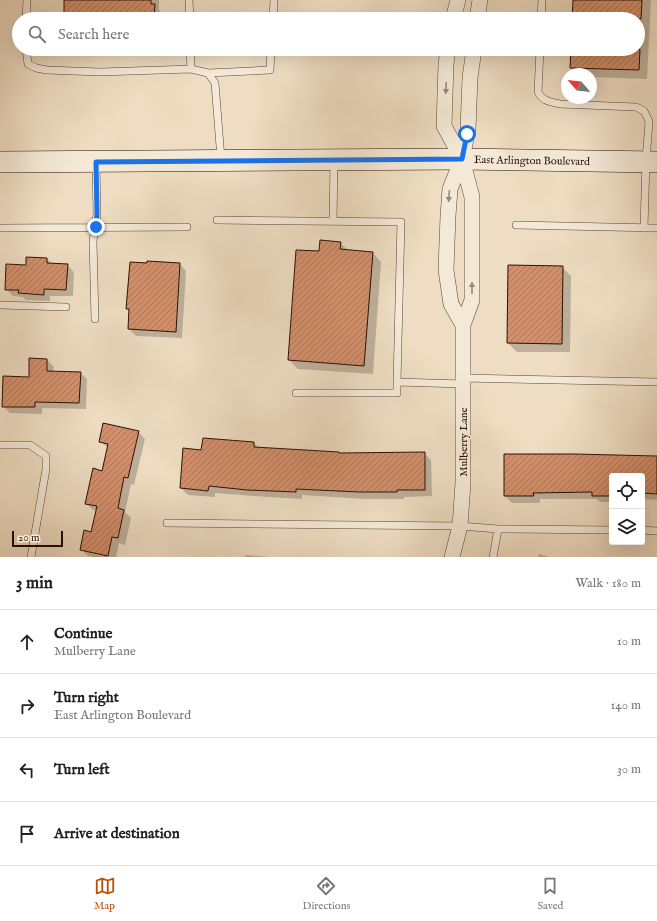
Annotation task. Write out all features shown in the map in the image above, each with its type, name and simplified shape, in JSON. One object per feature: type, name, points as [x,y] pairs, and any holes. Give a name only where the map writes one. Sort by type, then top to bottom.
[{"type":"main road","name":"East Arlington Boulevard","points":[[0,162],[462,159],[652,162]]},
{"type":"street","points":[[455,12],[458,0]]},
{"type":"street","points":[[478,12],[480,0]]},
{"type":"street","name":"Mulberry Lane","points":[[447,56],[444,126],[462,159],[472,197],[472,300],[464,325],[463,483],[460,526],[452,557]]},
{"type":"street","name":"Mulberry Lane","points":[[464,325],[451,304],[446,270],[450,189],[462,159],[468,129],[470,78],[473,56]]},
{"type":"lane","points":[[26,0],[26,12]]},
{"type":"lane","points":[[189,0],[190,12]]},
{"type":"lane","points":[[273,12],[274,0]]},
{"type":"lane","points":[[542,0],[542,12]]},
{"type":"lane","points":[[27,56],[28,64],[36,68],[47,70],[100,72],[190,69],[208,72],[270,70],[271,56]]},
{"type":"lane","points":[[190,56],[190,69]]},
{"type":"lane","points":[[540,56],[538,92],[540,97],[560,104],[636,107],[644,111],[649,121],[652,162],[644,228]]},
{"type":"lane","points":[[208,72],[215,82],[221,161]]},
{"type":"lane","points":[[333,221],[334,160]]},
{"type":"lane","points":[[95,319],[93,241],[97,214],[96,162]]},
{"type":"lane","points":[[217,220],[401,222],[397,393],[296,393]]},
{"type":"lane","points":[[516,225],[657,228]]},
{"type":"lane","points":[[0,228],[187,227]]},
{"type":"lane","points":[[0,305],[66,307]]},
{"type":"lane","points":[[397,382],[657,382]]},
{"type":"lane","points":[[0,445],[30,445],[46,456],[46,469],[31,557]]},
{"type":"lane","points":[[167,523],[460,526],[609,530]]},
{"type":"lane","points":[[493,557],[498,528]]},
{"type":"lane","points":[[645,530],[657,530]]},
{"type":"building","points":[[64,0],[151,0],[151,4],[155,4],[154,12],[64,12]]},
{"type":"building","points":[[573,0],[642,0],[641,12],[572,12]]},
{"type":"building","points":[[571,56],[640,56],[639,70],[570,68]]},
{"type":"building","points":[[320,240],[341,242],[340,249],[373,252],[364,366],[288,360],[296,250],[319,251]]},
{"type":"building","points":[[26,257],[47,258],[47,263],[68,264],[66,290],[44,289],[44,295],[18,293],[19,290],[5,290],[6,264],[26,265]]},
{"type":"building","points":[[147,261],[180,263],[176,332],[128,329],[129,309],[126,309],[130,262],[147,263]]},
{"type":"building","points":[[508,265],[563,266],[562,344],[507,343]]},
{"type":"building","points":[[29,358],[47,359],[47,371],[81,372],[79,403],[35,402],[35,407],[2,407],[3,376],[29,377]]},
{"type":"building","points":[[103,423],[139,431],[128,478],[124,477],[118,508],[124,510],[118,538],[112,537],[108,556],[80,550],[84,530],[91,532],[97,506],[85,504],[93,468],[102,471],[108,444],[99,442]]},
{"type":"building","points":[[203,438],[254,442],[254,447],[339,453],[425,452],[425,490],[359,492],[296,489],[296,492],[247,490],[209,486],[208,491],[180,488],[183,448],[201,450]]},
{"type":"building","points":[[504,454],[657,456],[657,494],[645,493],[645,473],[609,473],[609,496],[592,496],[592,492],[533,493],[534,496],[504,496]]},
{"type":"route","points":[[96,227],[96,162],[462,159],[467,134]]}]
